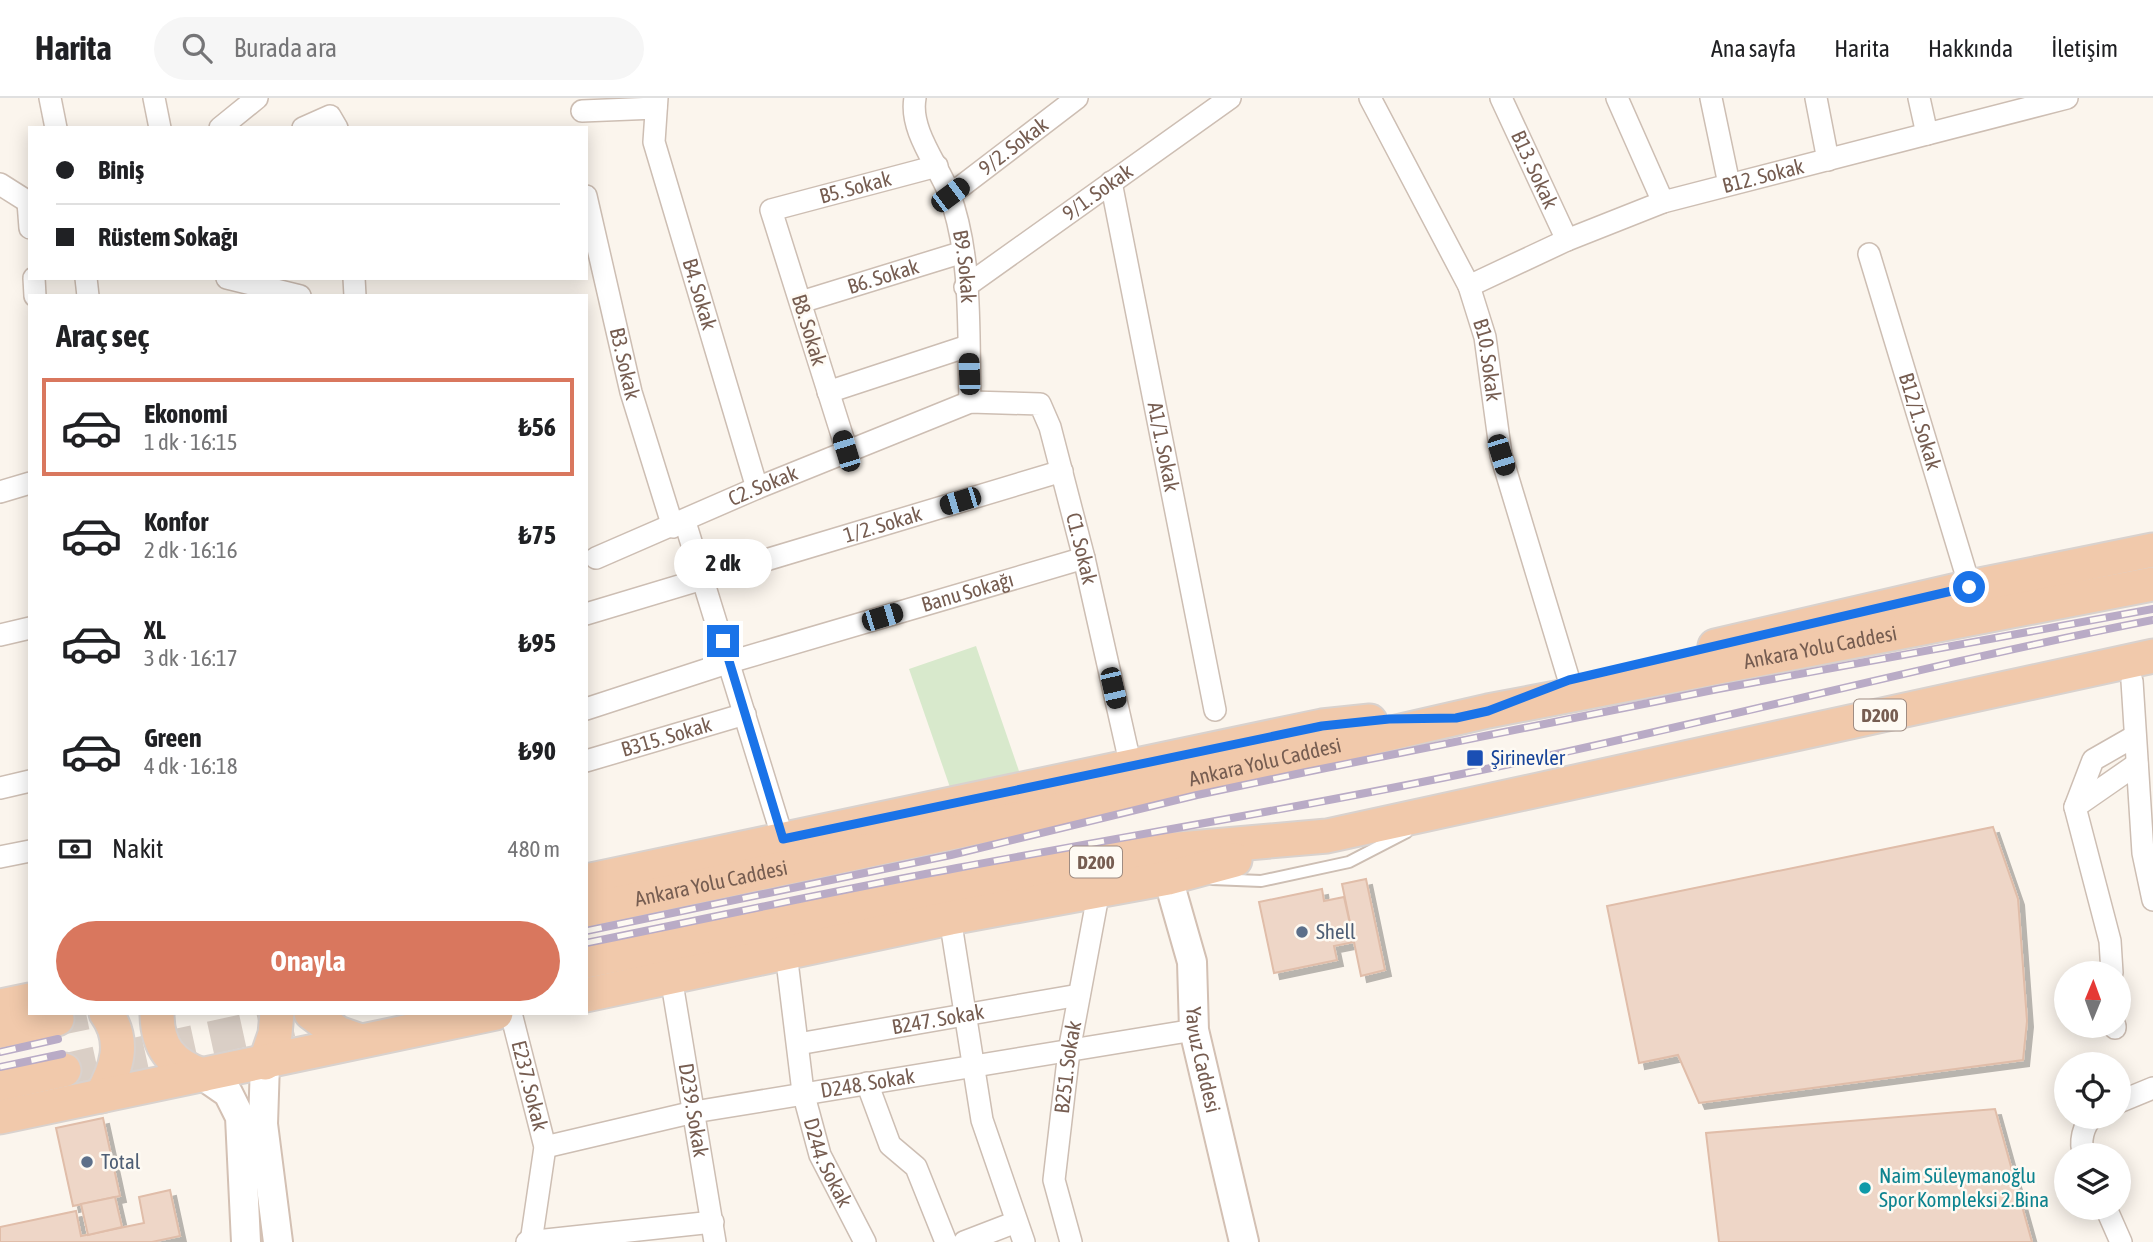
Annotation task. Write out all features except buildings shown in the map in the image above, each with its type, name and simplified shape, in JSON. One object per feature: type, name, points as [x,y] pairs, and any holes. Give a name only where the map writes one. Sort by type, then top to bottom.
[{"type":"highway","points":[[588,881],[1322,726],[1472,715],[1569,680],[1969,587],[2153,550]]},
{"type":"highway","name":"Ankara Yolu Caddesi","points":[[588,910],[995,824],[1472,715],[2153,584]]},
{"type":"highway","name":"D200","points":[[588,961],[1145,852],[1326,835],[2153,656]]},
{"type":"highway","points":[[1606,774],[1676,772],[2142,679]]},
{"type":"highway","points":[[588,995],[950,918],[1168,878],[1326,835]]},
{"type":"highway","points":[[0,1006],[28,1000]]},
{"type":"highway","points":[[101,1096],[112,1075],[119,1046],[117,1032],[107,1015]]},
{"type":"highway","points":[[156,1015],[159,1042],[166,1052],[182,1068],[202,1074]]},
{"type":"highway","points":[[265,1063],[275,1034],[277,1015]]},
{"type":"highway","points":[[314,1015],[338,1033],[358,1040]]},
{"type":"highway","points":[[0,1117],[486,1015]]},
{"type":"highway","points":[[0,1031],[57,1020]]},
{"type":"highway","points":[[0,1084],[64,1070]]},
{"type":"main road","name":"Yavuz Caddesi","points":[[1168,878],[1192,962],[1194,1030],[1244,1242]]},
{"type":"main road","points":[[265,1063],[263,1124],[278,1242]]},
{"type":"main road","points":[[202,1074],[228,1093],[240,1117],[246,1242]]},
{"type":"street","points":[[50,98],[56,126]]},
{"type":"street","points":[[154,98],[160,126]]},
{"type":"street","points":[[222,126],[257,98]]},
{"type":"street","name":"B9. Sokak","points":[[915,98],[920,132],[950,195],[963,252],[970,402]]},
{"type":"street","name":"9/2. Sokak","points":[[950,195],[1077,98]]},
{"type":"street","name":"9/1. Sokak","points":[[965,287],[1230,98]]},
{"type":"street","name":"B10. Sokak","points":[[1370,98],[1469,286],[1485,337],[1501,455],[1569,680]]},
{"type":"street","name":"B13. Sokak","points":[[1501,98],[1567,240]]},
{"type":"street","points":[[1617,98],[1663,202]]},
{"type":"street","points":[[1711,98],[1730,184]]},
{"type":"street","points":[[1816,98],[1828,160]]},
{"type":"street","points":[[1919,98],[1927,134]]},
{"type":"street","name":"B12. Sokak","points":[[1469,286],[1567,240],[1663,202],[2067,98]]},
{"type":"street","points":[[581,112],[657,103]]},
{"type":"street","name":"B4. Sokak","points":[[657,103],[654,142],[757,488]]},
{"type":"street","points":[[313,126],[334,122]]},
{"type":"street","name":"B5. Sokak","points":[[771,210],[937,166]]},
{"type":"street","name":"A1/1. Sokak","points":[[1111,182],[1215,710]]},
{"type":"street","points":[[0,184],[28,202]]},
{"type":"street","name":"B3. Sokak","points":[[588,204],[631,392],[679,524],[704,578],[783,839]]},
{"type":"street","name":"B8. Sokak","points":[[771,210],[846,451]]},
{"type":"street","name":"B6. Sokak","points":[[801,302],[963,252]]},
{"type":"street","name":"B12/1. Sokak","points":[[1869,254],[1969,587]]},
{"type":"street","points":[[239,280],[292,294]]},
{"type":"street","points":[[828,392],[968,346]]},
{"type":"street","name":"C2. Sokak","points":[[596,558],[757,488],[970,402]]},
{"type":"street","name":"C1. Sokak","points":[[970,402],[1040,404],[1050,427],[1084,558],[1131,766]]},
{"type":"street","name":"1/2. Sokak","points":[[588,613],[1062,471]]},
{"type":"street","points":[[1,493],[28,484]]},
{"type":"street","name":"Banu Sokağı","points":[[588,708],[730,662],[1084,558]]},
{"type":"street","points":[[0,635],[28,628]]},
{"type":"street","points":[[2142,679],[2135,736],[2143,853],[2153,900]]},
{"type":"street","name":"B315. Sokak","points":[[588,760],[746,714]]},
{"type":"street","points":[[2111,961],[2110,941],[2075,807],[2093,760],[2135,736]]},
{"type":"street","points":[[2075,807],[2137,764]]},
{"type":"street","points":[[0,788],[28,781]]},
{"type":"street","points":[[0,857],[28,851]]},
{"type":"street","name":"B251. Sokak","points":[[1071,1242],[1054,1180],[1069,1051],[1099,890]]},
{"type":"street","points":[[950,918],[982,1120],[1020,1232],[964,1242]]},
{"type":"street","name":"D244. Sokak","points":[[786,953],[803,1092],[820,1155],[865,1242]]},
{"type":"street","name":"D239. Sokak","points":[[671,977],[714,1232]]},
{"type":"street","name":"B247. Sokak","points":[[798,1044],[1079,996]]},
{"type":"street","name":"E237. Sokak","points":[[512,1015],[545,1147],[530,1242]]},
{"type":"street","name":"D248. Sokak","points":[[545,1147],[694,1112],[803,1092],[1194,1030]]},
{"type":"street","points":[[867,1083],[890,1145],[916,1167],[946,1242]]},
{"type":"street","points":[[2131,1098],[2153,1090]]},
{"type":"street","points":[[2111,1220],[2121,1242]]},
{"type":"street","points":[[530,1242],[714,1232]]},
{"type":"lane","points":[[1168,878],[1261,881],[1349,862],[1453,808]]},
{"type":"green space","points":[[976,646],[1020,774],[953,796],[909,669]]},
{"type":"tunnel","points":[[57,1019],[76,1015]]},
{"type":"tunnel","points":[[64,1070],[315,1015]]},
{"type":"railway","points":[[588,931],[951,855],[1197,795],[1306,772],[1718,689],[2153,609]]},
{"type":"railway","points":[[588,943],[911,877],[1420,783],[2153,620]]},
{"type":"railway","points":[[0,1052],[58,1039]]},
{"type":"railway","points":[[0,1067],[62,1054]]},
{"type":"place","name":"Şirinevler","points":[[1475,758]]},
{"type":"place","name":"Shell","points":[[1302,932]]},
{"type":"place","name":"Total","points":[[87,1162]]},
{"type":"place","name":"Naim Süleymanoğlu Spor Kompleksi 2.Bina","points":[[1865,1188]]},
{"type":"route","points":[[723,641],[783,839],[1322,726],[1389,719],[1456,718],[1488,711],[1569,680],[1969,587]]}]
